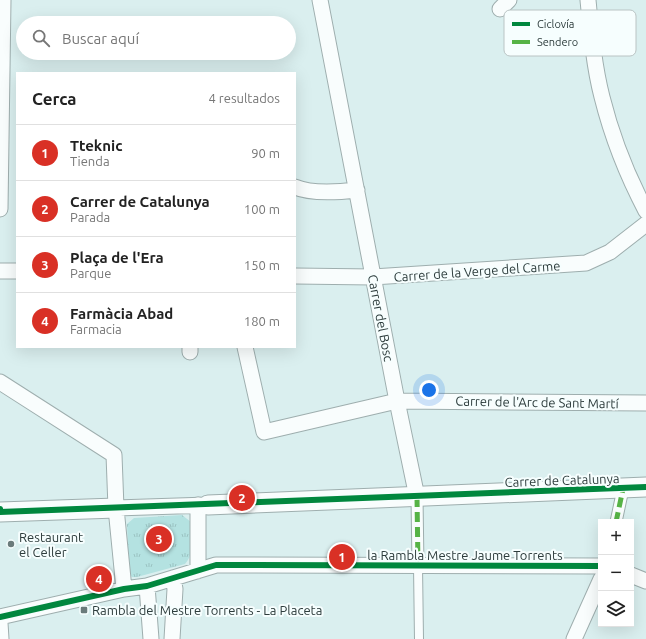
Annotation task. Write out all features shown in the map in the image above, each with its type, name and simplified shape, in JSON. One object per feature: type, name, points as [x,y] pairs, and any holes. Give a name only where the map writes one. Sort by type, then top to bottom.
[{"type":"street","points":[[0,208],[3,0]]},
{"type":"street","name":"Carrer del Bosc","points":[[320,0],[397,401],[417,497],[418,566]]},
{"type":"street","points":[[588,0],[589,10]]},
{"type":"street","points":[[595,56],[602,96],[617,146],[632,186],[646,211]]},
{"type":"street","points":[[296,187],[332,192],[357,190]]},
{"type":"street","name":"Carrer de la Verge del Carme","points":[[296,276],[373,277],[586,264],[610,252],[646,224]]},
{"type":"street","points":[[0,271],[16,271]]},
{"type":"street","name":"Carrer de l'Arc de Sant Martí","points":[[245,348],[264,432],[397,401],[646,403]]},
{"type":"street","points":[[0,382],[114,455],[116,508],[124,589]]},
{"type":"street","name":"Carrer de Catalunya","points":[[0,512],[646,487]]},
{"type":"street","points":[[617,519],[623,489]]},
{"type":"street","points":[[198,571],[203,505]]},
{"type":"street","points":[[0,509],[0,523]]},
{"type":"street","name":"la Rambla Mestre Jaume Torrents","points":[[0,617],[124,589],[147,586],[216,566],[598,566]]},
{"type":"street","points":[[634,576],[646,581]]},
{"type":"street","points":[[172,639],[176,589],[173,578]]},
{"type":"street","points":[[147,586],[151,639]]},
{"type":"street","points":[[574,639],[598,586]]},
{"type":"street","points":[[0,623],[1,639]]},
{"type":"lane","name":"Carrer del Bosc","points":[[418,566],[419,639]]},
{"type":"green space","points":[[182,515],[191,522],[192,538],[190,555],[185,564],[132,577],[129,574],[127,524],[134,518]]},
{"type":"marked path","points":[[617,519],[623,489]]},
{"type":"marked path","points":[[417,497],[418,566]]},
{"type":"cycle path","points":[[0,509],[0,512],[646,487]]},
{"type":"cycle path","points":[[0,617],[124,589],[147,586],[216,565],[598,566]]},
{"type":"place","name":"Carrer de Catalunya","points":[[242,498]]},
{"type":"place","name":"Plaça de l'Era","points":[[159,539]]},
{"type":"place","name":"Restaurant el Celler","points":[[11,544]]},
{"type":"place","name":"Tteknic","points":[[342,557]]},
{"type":"place","name":"Farmàcia Abad","points":[[99,579]]},
{"type":"place","name":"Rambla del Mestre Torrents - La Placeta","points":[[84,610]]}]
